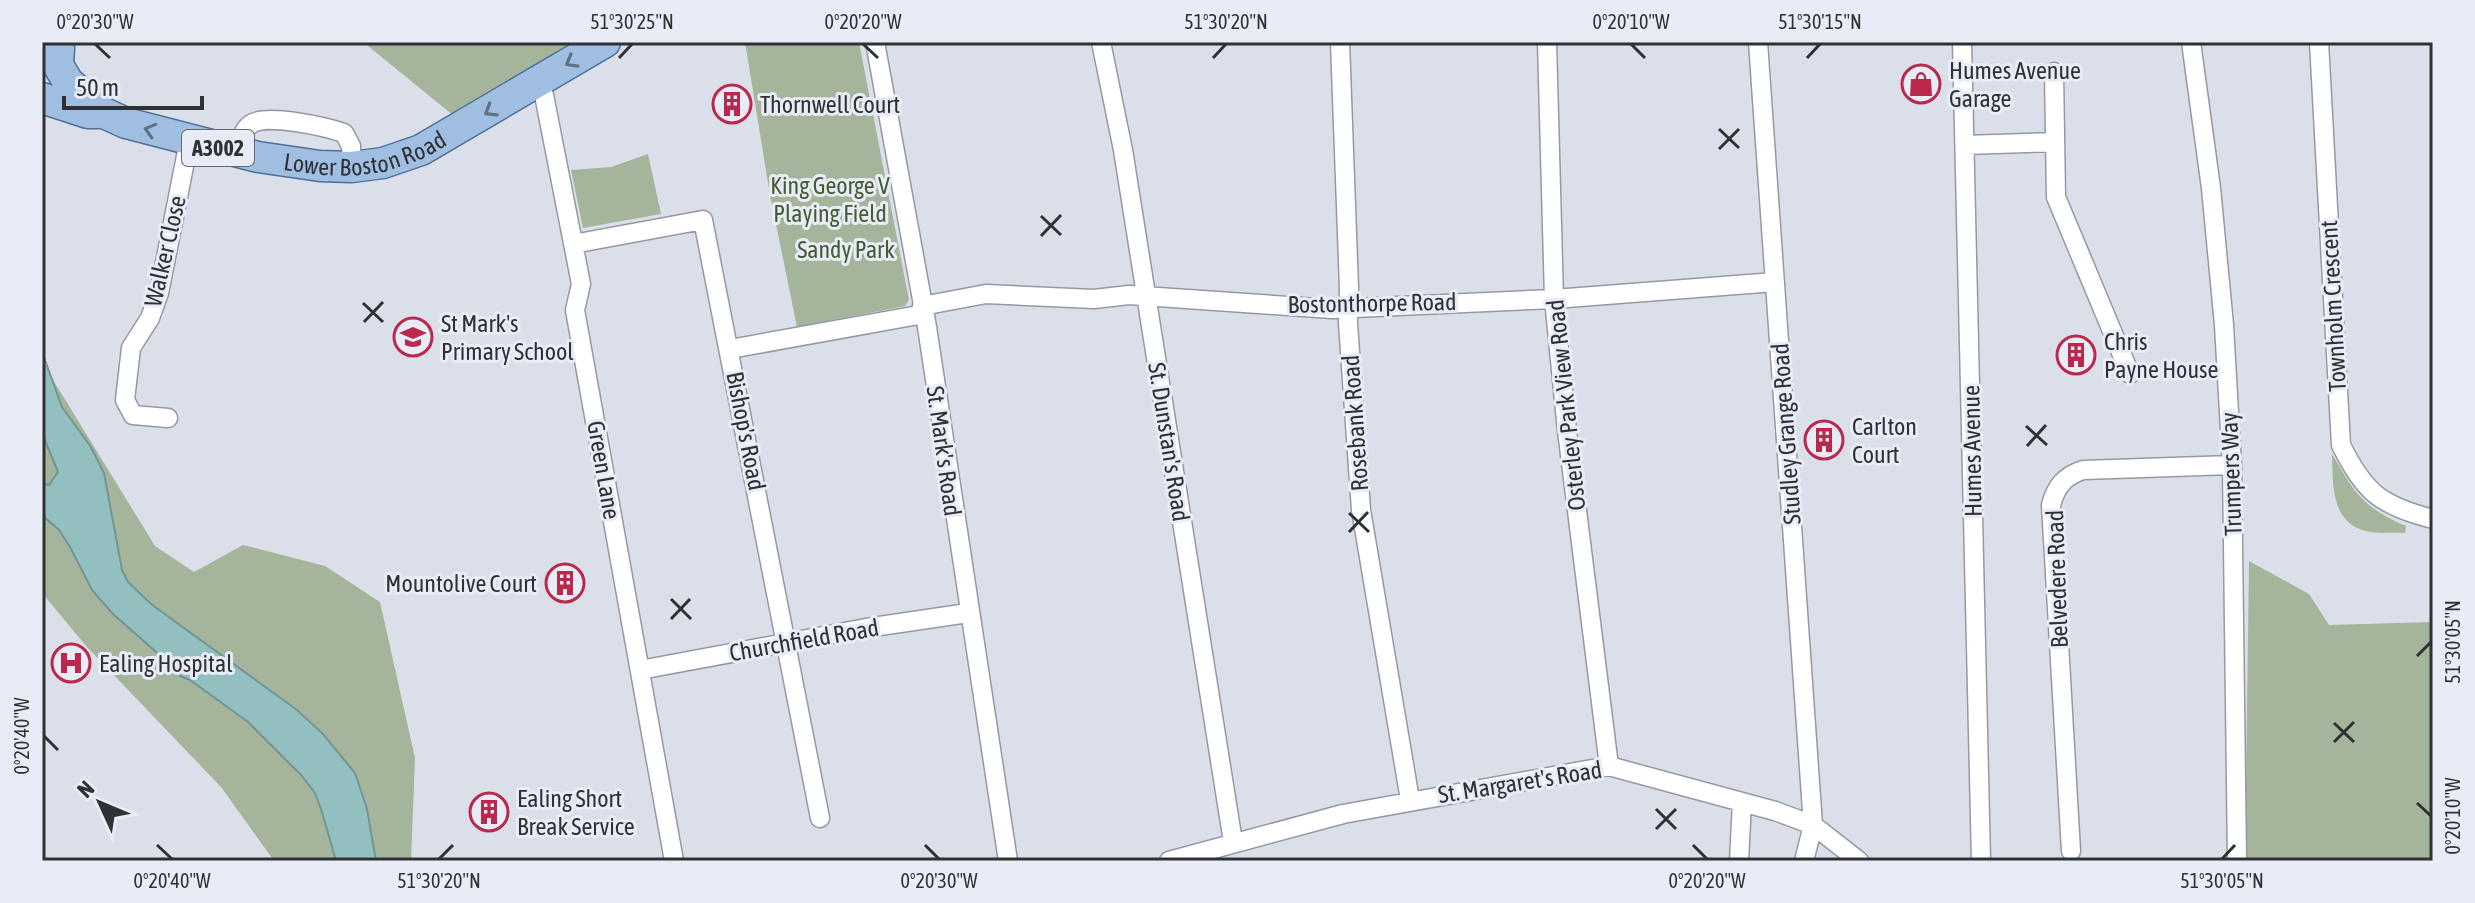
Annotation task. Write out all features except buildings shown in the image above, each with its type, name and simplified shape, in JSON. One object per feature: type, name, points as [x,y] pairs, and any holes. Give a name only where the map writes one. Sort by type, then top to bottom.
[{"type":"main road","name":"Lower Boston Road","points":[[55,54],[68,82],[104,113],[126,123],[237,152],[301,164],[352,167],[383,163],[421,150],[605,42]]},
{"type":"main road","name":"Lower Boston Road","points":[[42,98],[88,113],[104,113]]},
{"type":"street","name":"St. Mark's Road","points":[[875,42],[923,310],[1008,861]]},
{"type":"street","name":"St. Dunstan's Road","points":[[1101,42],[1123,150],[1233,842]]},
{"type":"street","name":"Rosebank Road","points":[[1340,42],[1349,306],[1361,510],[1410,800]]},
{"type":"street","name":"Osterley Park View Road","points":[[1547,42],[1554,299],[1567,431],[1609,766]]},
{"type":"street","name":"Studley Grange Road","points":[[1758,42],[1813,825],[1804,861]]},
{"type":"street","name":"Humes Avenue","points":[[1962,42],[1981,861]]},
{"type":"street","name":"Trumpers Way","points":[[2191,42],[2214,219],[2232,465],[2237,861]]},
{"type":"street","name":"Townholm Crescent","points":[[2319,42],[2341,445],[2356,475],[2375,495],[2407,513],[2433,519]]},
{"type":"street","points":[[2054,72],[2056,197],[2130,374]]},
{"type":"street","name":"Green Lane","points":[[537,82],[544,95],[581,284],[575,310],[674,861]]},
{"type":"street","name":"Walker Close","points":[[168,418],[133,415],[125,400],[131,348],[150,318],[159,293],[189,141]]},
{"type":"street","points":[[1965,145],[2055,142]]},
{"type":"street","name":"Bishop's Road","points":[[573,244],[703,220],[820,818]]},
{"type":"street","name":"Bostonthorpe Road","points":[[730,349],[923,310],[986,294],[1094,299],[1146,296],[1332,309],[1554,299],[1775,282]]},
{"type":"street","name":"Belvedere Road","points":[[2071,851],[2051,505],[2056,487],[2072,474],[2083,470],[2232,465]]},
{"type":"street","name":"Churchfield Road","points":[[640,670],[786,642],[968,613]]},
{"type":"street","name":"St. Margaret's Road","points":[[1169,861],[1343,814],[1609,766],[1813,825],[1859,861]]},
{"type":"street","points":[[1739,861],[1742,802]]},
{"type":"green space","points":[[370,42],[586,42],[459,120],[368,46]]},
{"type":"green space","name":"King George V Playing Field","points":[[745,42],[859,42],[909,300],[905,306],[797,327],[770,195]]},
{"type":"green space","points":[[648,154],[661,214],[583,228],[571,170],[611,167]]},
{"type":"green space","points":[[42,362],[155,546],[194,572],[243,545],[325,566],[380,602],[415,758],[411,861],[274,861],[221,787],[87,647],[42,593]]},
{"type":"green space","points":[[2332,454],[2361,498],[2406,526],[2405,533],[2366,531],[2346,519],[2336,500]]},
{"type":"green space","points":[[2249,561],[2309,594],[2329,625],[2433,622],[2433,861],[2245,861]]},
{"type":"shaded area","points":[[42,352],[62,407],[91,447],[104,473],[122,570],[128,582],[151,604],[297,710],[323,734],[355,773],[367,809],[376,861],[336,861],[315,793],[301,775],[248,722],[180,676],[113,614],[92,590],[59,530],[42,515],[42,483],[49,485],[58,472],[42,433]]},
{"type":"place","name":"Humes Avenue Garage","points":[[1921,84]]},
{"type":"place","name":"Thornwell Court","points":[[732,104]]},
{"type":"place","name":"St Mark's Primary School","points":[[413,337]]},
{"type":"place","name":"Chris Payne House","points":[[2076,355]]},
{"type":"place","name":"Carlton Court","points":[[1824,440]]},
{"type":"place","name":"Mountolive Court","points":[[565,583]]},
{"type":"place","name":"Ealing Hospital","points":[[71,663]]},
{"type":"place","name":"Ealing Short Break Service","points":[[489,812]]},
{"type":"park label","name":"Sandy Park","points":[[846,249]]}]
